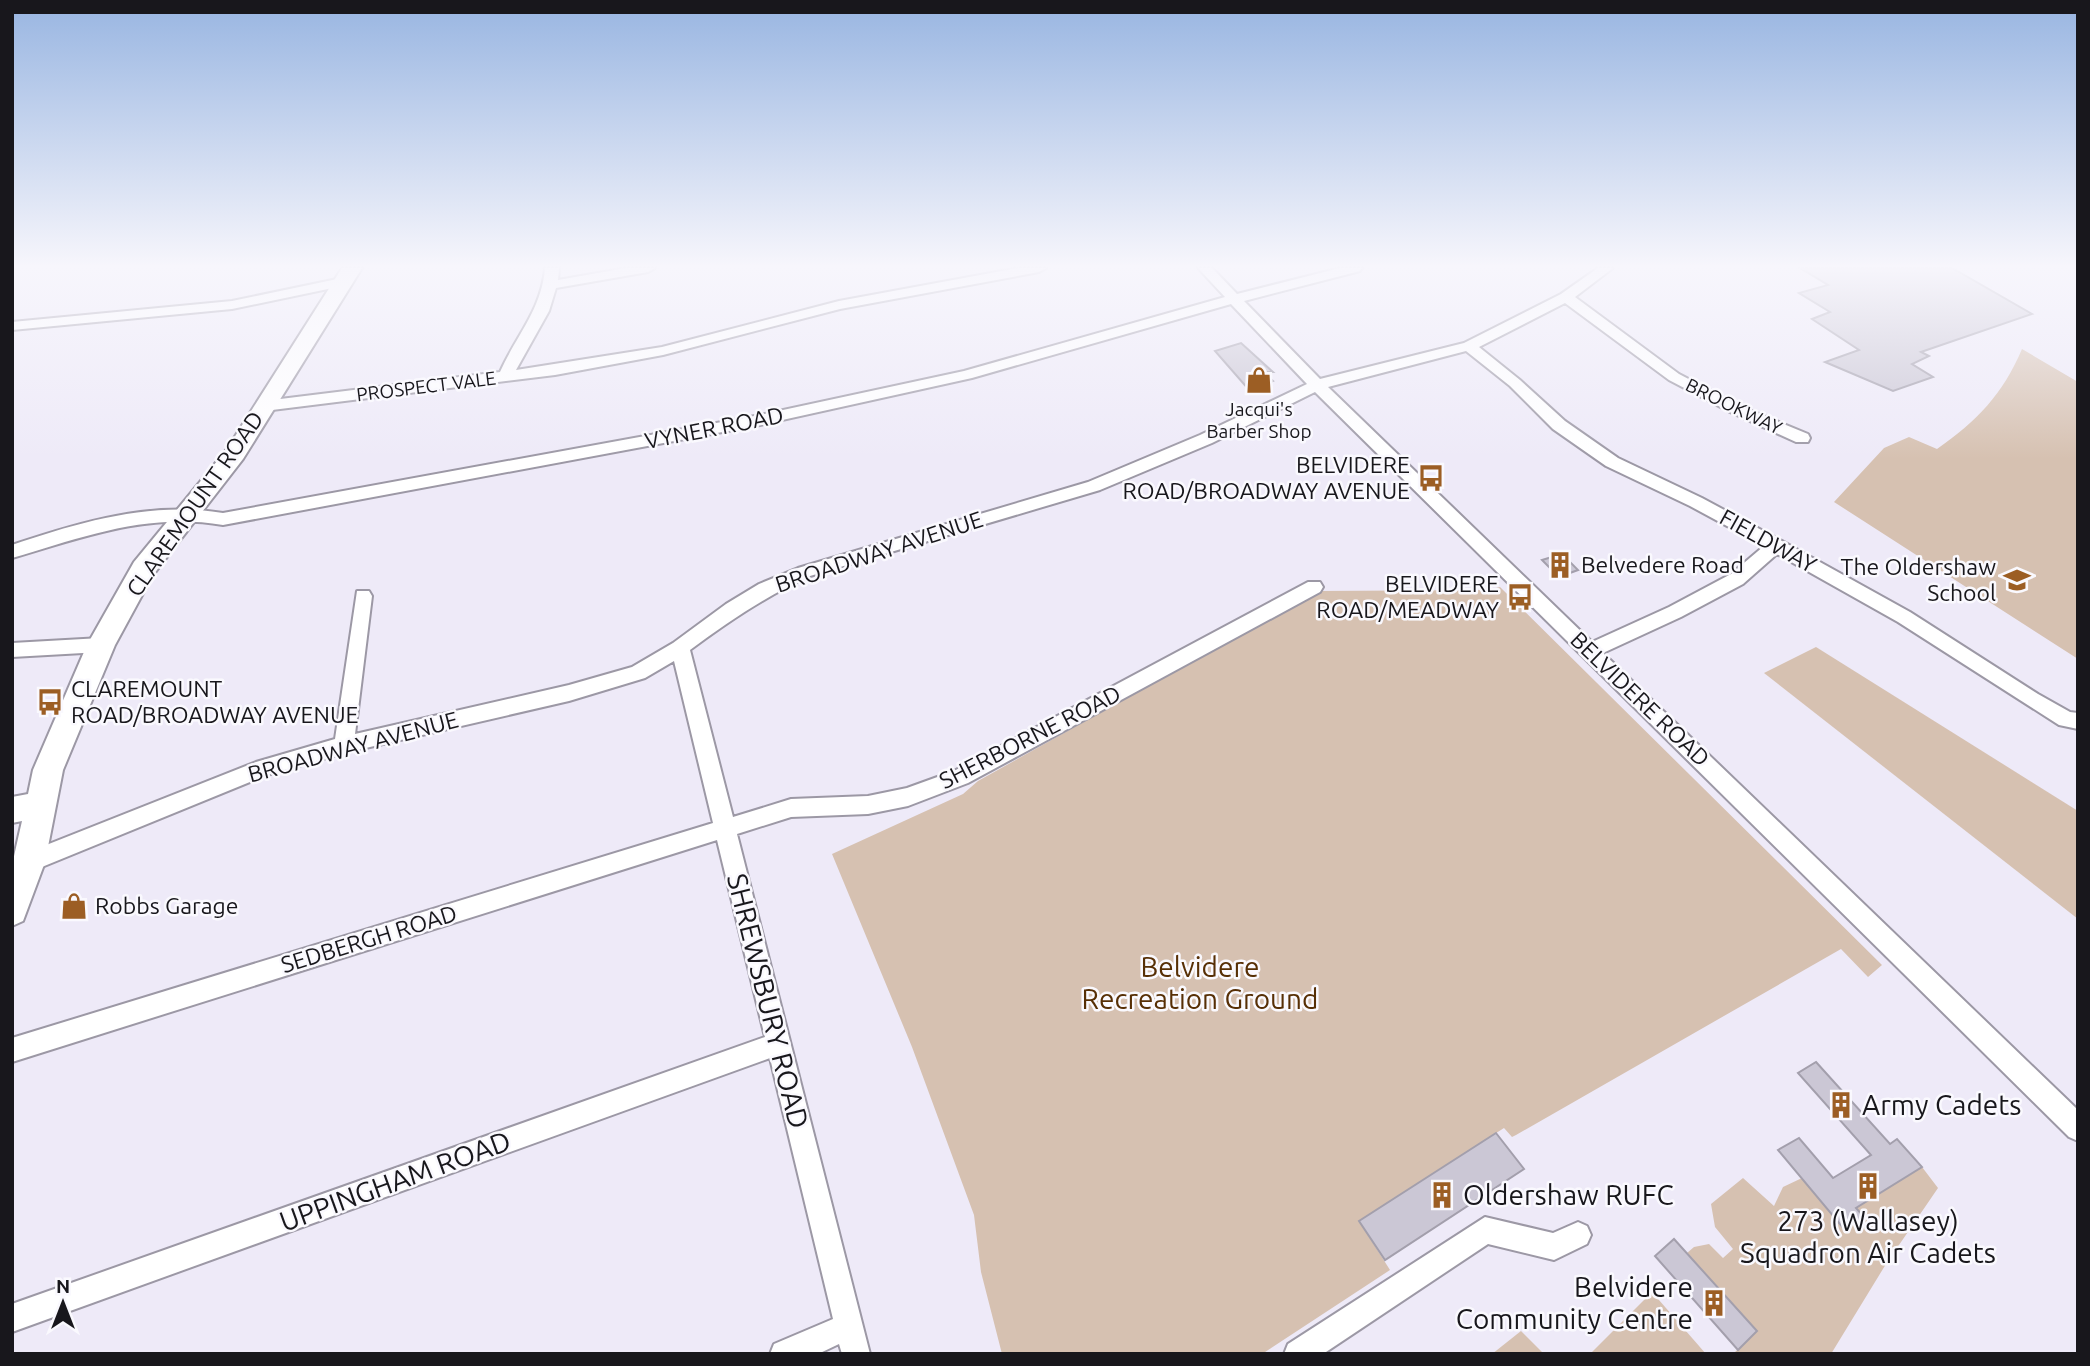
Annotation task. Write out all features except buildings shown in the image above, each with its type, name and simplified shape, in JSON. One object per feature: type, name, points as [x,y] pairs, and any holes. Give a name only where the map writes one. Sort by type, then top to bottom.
[{"type":"street","name":"CLAREMOUNT ROAD","points":[[12,911],[29,862],[26,808],[48,770],[101,645],[143,569],[235,454],[311,332]]},
{"type":"street","points":[[506,375],[530,332]]},
{"type":"street","name":"PROSPECT VALE","points":[[264,406],[506,375],[663,351],[733,332]]},
{"type":"street","name":"VYNER ROAD","points":[[12,552],[60,535],[140,519],[186,514],[223,519],[760,420],[967,375],[1118,332]]},
{"type":"street","name":"BELVIDERE ROAD","points":[[1267,332],[1317,385],[2078,1128]]},
{"type":"street","name":"BROADWAY AVENUE","points":[[29,862],[263,768],[580,690],[638,673],[680,648],[732,609],[765,589],[804,572],[1094,486],[1206,439],[1317,385],[1469,346],[1497,332]]},
{"type":"street","name":"BROOKWAY","points":[[1613,332],[1674,377],[1735,409],[1802,438]]},
{"type":"street","name":"FIELDWAY","points":[[1469,346],[1515,383],[1559,425],[1612,462],[1696,502],[1776,545],[1904,617],[2031,699],[2066,719],[2078,721]]},
{"type":"street","points":[[1591,650],[1675,612],[1737,579],[1776,545]]},
{"type":"street","name":"SHERBORNE ROAD","points":[[726,827],[791,808],[881,803],[908,797],[961,777],[1314,587]]},
{"type":"street","points":[[344,746],[363,596]]},
{"type":"street","points":[[12,650],[101,645]]},
{"type":"street","name":"SHREWSBURY ROAD","points":[[680,648],[856,1354]]},
{"type":"street","name":"SEDBERGH ROAD","points":[[12,1050],[726,827]]},
{"type":"street","name":"UPPINGHAM ROAD","points":[[12,1318],[777,1044]]},
{"type":"street","points":[[1298,1354],[1485,1230],[1554,1247],[1578,1235]]},
{"type":"street","points":[[784,1354],[849,1326]]},
{"type":"green space","name":"The Oldershaw School","points":[[2022,349],[2078,382],[2078,659],[1834,502],[1884,448],[1909,437],[1937,449],[1964,428],[1997,393]]},
{"type":"green space","name":"Belvidere Recreation Ground","points":[[1500,587],[1882,965],[1868,977],[1841,949],[1516,1135],[1512,1137],[1504,1128],[1359,1221],[1390,1270],[1262,1354],[1002,1354],[981,1272],[974,1215],[912,1047],[832,854],[963,794],[978,781],[1319,591],[1488,590]]},
{"type":"green space","points":[[1816,647],[2078,811],[2078,919],[1764,673]]},
{"type":"green space","points":[[1922,1167],[1938,1188],[1886,1264],[1831,1354],[1733,1354],[1757,1331],[1687,1253],[1694,1247],[1709,1244],[1723,1258],[1733,1249],[1715,1227],[1711,1204],[1743,1178],[1774,1206],[1783,1187],[1802,1178],[1844,1229],[1864,1217],[1850,1200],[1862,1204]]},
{"type":"green space","points":[[1652,1292],[1706,1354],[1590,1354]]},
{"type":"green space","points":[[1521,1331],[1544,1354],[1492,1354]]},
{"type":"place","name":"Jacqui's Barber Shop","points":[[1259,380]]},
{"type":"place","name":"BELVIDERE ROAD/BROADWAY AVENUE","points":[[1431,478]]},
{"type":"place","name":"Belvedere Road","points":[[1560,565]]},
{"type":"place","name":"The Oldershaw School","points":[[2017,580]]},
{"type":"place","name":"BELVIDERE ROAD/MEADWAY","points":[[1520,597]]},
{"type":"place","name":"CLAREMOUNT ROAD/BROADWAY AVENUE","points":[[50,702]]},
{"type":"place","name":"Robbs Garage","points":[[74,906]]},
{"type":"place","name":"Army Cadets","points":[[1841,1105]]},
{"type":"place","name":"273 (Wallasey) Squadron Air Cadets","points":[[1868,1186]]},
{"type":"place","name":"Oldershaw RUFC","points":[[1442,1195]]},
{"type":"place","name":"Belvidere Community Centre","points":[[1714,1303]]}]
